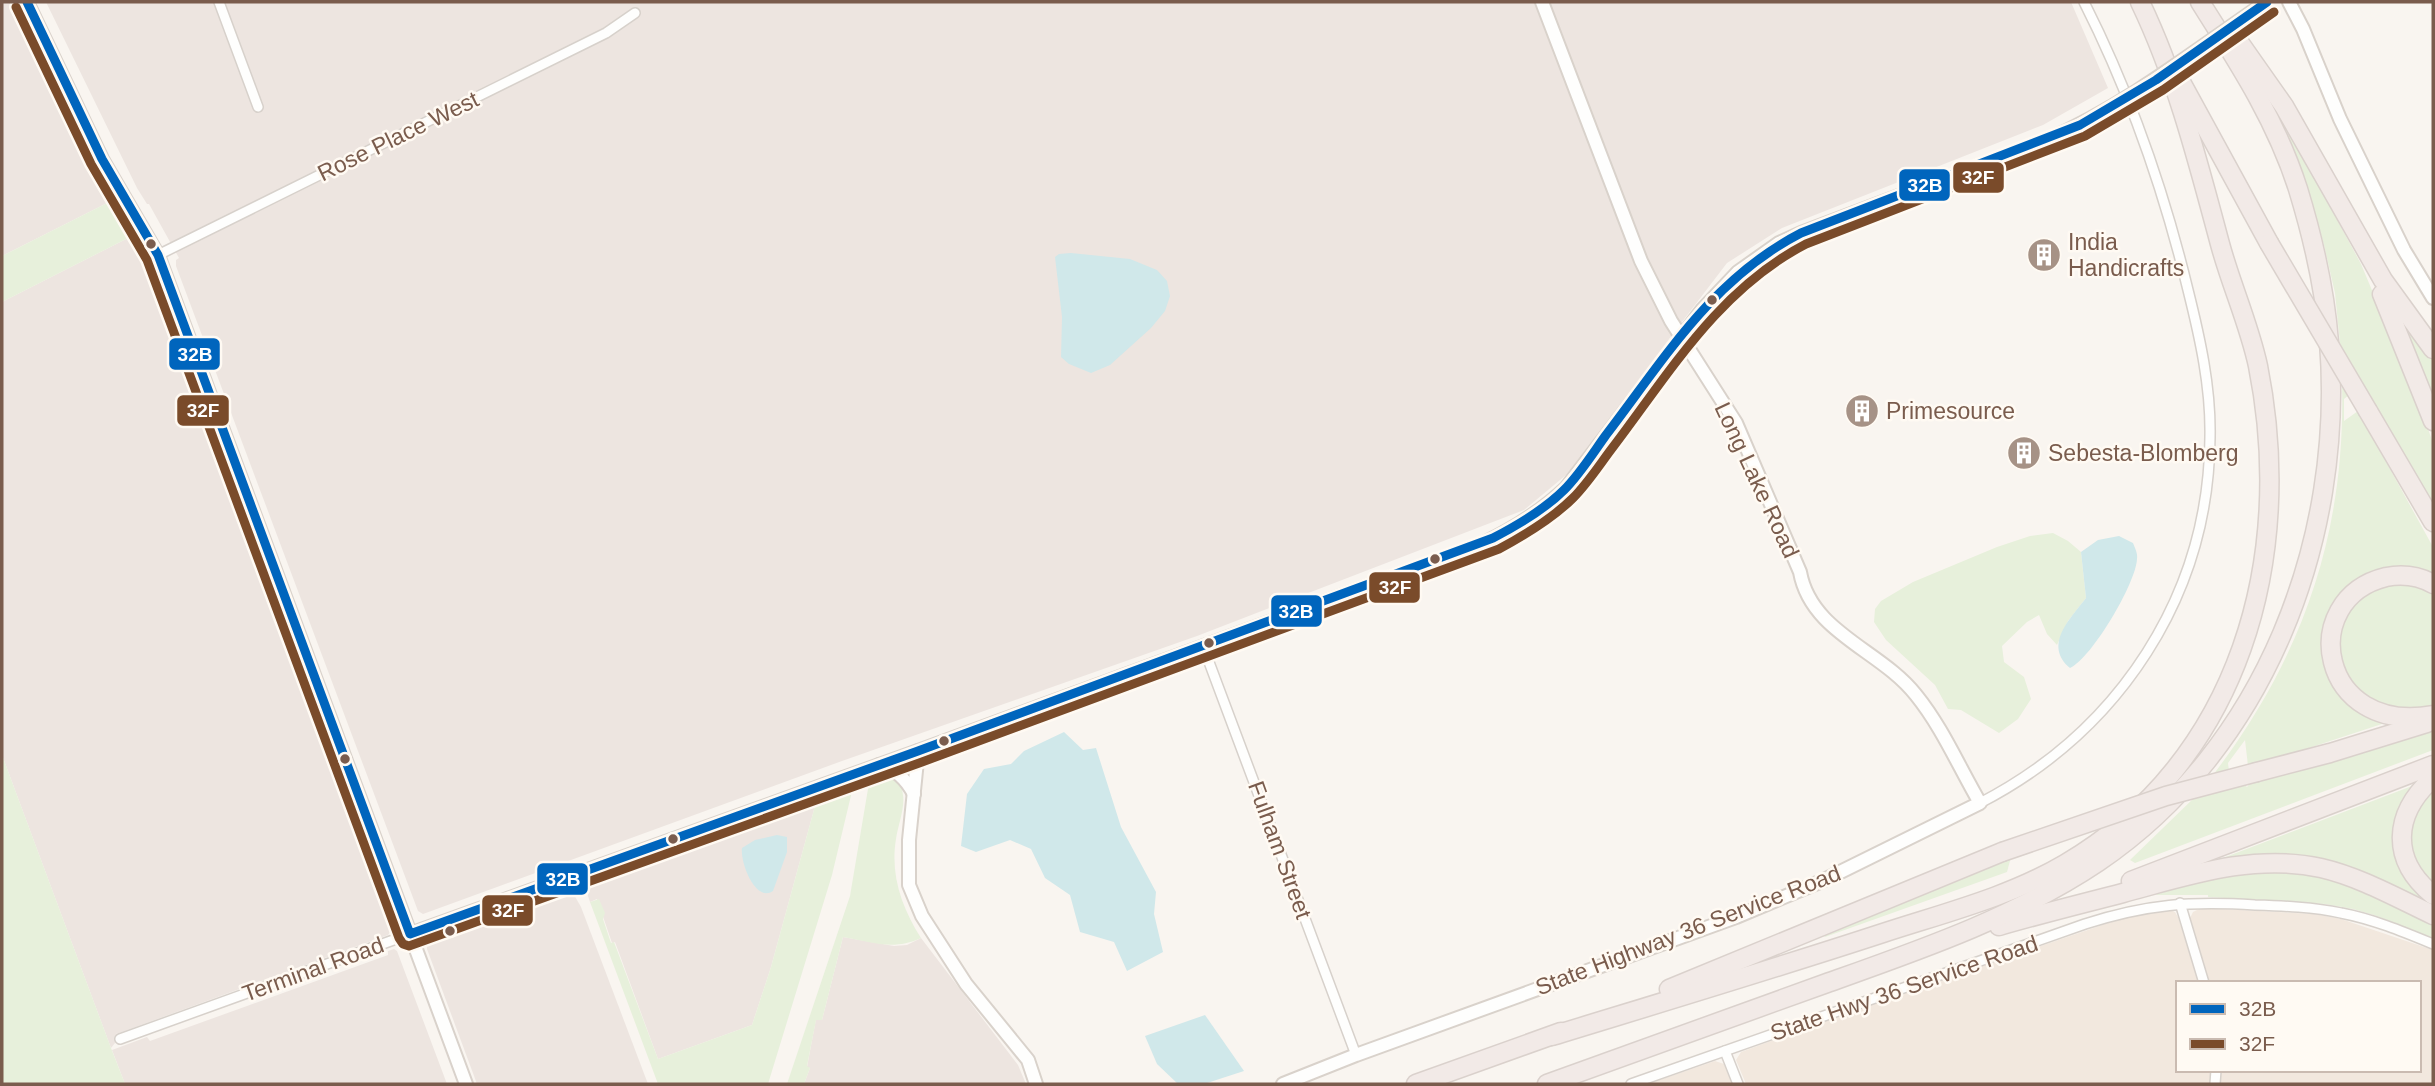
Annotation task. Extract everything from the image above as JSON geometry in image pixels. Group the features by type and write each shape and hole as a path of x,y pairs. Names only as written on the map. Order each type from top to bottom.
{"highway":[{"path":"1416,1084 1552,1036 1806,958 1999,895 2032,881 2082,853 2134,815 2168,778 2200,736 2231,679 2257,598 2267,531 2268,440 2252,341 2222,251 2190,131 2140,2"},
{"path":"1932,945 2013,909 2069,880 2099,861 2155,817 2204,766 2245,708 2280,639 2309,556 2323,491 2330,425 2329,344 2322,290 2308,223 2283,149 2254,87 2200,2"},
{"path":"2210,2 2284,106 2398,303 2433,349"},
{"path":"2155,36 2269,243 2433,523"},
{"path":"2341,208 2381,291 2433,421"},
{"path":"2433,584 2406,576 2393,576 2369,583 2357,590 2341,609 2331,644 2337,675 2352,697 2390,716 2403,718 2433,715"},
{"path":"1552,1036 2002,852 2166,796 2330,753 2433,721"},
{"path":"2039,914 2433,765"},
{"path":"2433,778 2411,802 2403,825 2402,838 2406,862 2414,876 2433,895"},
{"path":"1547,1084 1932,945 2039,914 2203,872 2249,864 2309,866 2343,874 2433,915"}],"street":[{"path":"27,2 102,159 158,255 466,1084"},
{"path":"219,2 258,107"},
{"name":"Long Lake Road","path":"1542,2 1641,261 1681,338 1736,423 1800,572 1803,588 1814,606 1845,637 1880,662 1916,694 1980,803"},
{"name":"State Highway 36 Service Road","path":"1283,1084 1736,916 1822,881 1980,803 2031,773 2086,729 2126,684 2158,634 2193,553 2206,495 2209,400 2203,359 2181,263 2164,204 2136,122 2084,2"},
{"path":"2289,2 2303,29 2332,104 2403,250 2433,298"},
{"name":"Terminal Road","path":"120,1039 1482,544 1549,505 1584,467 1719,290 1779,243 2047,140 2089,120 2132,96 2265,3"},
{"name":"Rose Place West","path":"158,255 606,33 635,13"},
{"name":"Fulham Street","path":"1203,646 1356,1055"},
{"path":"918,751 909,840 909,886 922,916 967,984 1028,1060 1037,1084"},
{"path":"879,765 893,770 914,794"},
{"path":"2180,903 2203,981"},
{"name":"State Hwy 36 Service Road","path":"1632,1084 2117,914 2180,903 2303,907 2343,913 2433,944"},
{"path":"1725,1051 1738,1084"}],"shaded area":[{"path":"2,2 14,2 78,136 113,200 2,256"},
{"path":"46,2 2071,2 2108,88 2043,125 1782,228 1727,263 1578,465 1524,510 1197,636 842,761 423,914 418,911 176,266 176,260 179,258 137,188"},
{"path":"134,235 155,275 396,924 388,935 116,1034 111,1048 2,755 2,302"},
{"path":"818,795 771,967 752,1025 658,1059 597,899 590,902 583,881"},
{"path":"569,886 581,907 648,1084 477,1084 427,949 427,942 434,936"},
{"path":"2201,908 2314,914 2341,919 2433,950 2433,1084 2220,1084 2221,1072 2421,1072 2421,981 2208,981 2190,918 2193,912"},
{"path":"2170,910 2178,917 2198,981 2176,981 2176,1072 2210,1072 2210,1084 1746,1084 1736,1060 1741,1052 2123,918"},
{"path":"843,937 894,946 907,945 921,938 1018,1065 1026,1084 804,1084 810,1068 807,1067 816,1019 822,1020"},
{"path":"394,949 447,1084 125,1084 112,1050 147,1037 150,1041 388,955 388,951"},
{"path":"1715,1061 1724,1064 1732,1084 1648,1084"}],"green space":[{"path":"2279,112 2361,264 2417,398 2433,443 2433,510 2371,403 2371,396 2367,394 2341,353 2335,293 2324,245 2311,199"},
{"path":"113,200 134,235 2,302 2,256"},
{"path":"2406,327 2433,360 2433,402 2404,329"},
{"path":"2342,384 2349,395 2344,399 2344,421 2358,411 2433,547 2433,578 2386,571 2326,629 2363,713 2388,722 2248,766 2245,740 2228,763 2229,771 2213,775 2272,685 2313,591 2327,542 2336,491"},
{"path":"2053,533 2081,552 2086,598 2068,621 2057,645 2047,634 2039,615 2027,622 2002,646 2004,662 2024,677 2031,699 2018,719 1999,733 1961,710 1948,709 1935,685 1886,640 1874,622 1875,609 1881,601 1913,582 1997,547 2030,536"},
{"path":"2399,580 2433,589 2433,707 2400,711 2361,698 2338,663 2340,622 2358,596"},
{"path":"2433,729 2433,750 2135,863 2130,860 2196,796 2244,784 2247,787 2252,781 2352,755"},
{"path":"2,755 111,1048 125,1084 2,1084"},
{"path":"881,774 896,781 902,790 903,805 895,852 896,878 908,915 921,938 892,945 843,937 822,1020 816,1020 807,1066 810,1068 804,1084 787,1084 850,896 870,777"},
{"path":"854,783 832,875 768,1084 658,1084 590,902 599,899 605,913 603,919 611,943 614,942 658,1059 752,1025 771,967 818,795"},
{"path":"2433,784 2433,891 2415,871 2407,824"},
{"path":"2412,786 2405,876 2415,890 2433,903 2433,910 2358,874 2215,861"},
{"path":"2011,857 2007,872 1825,937 1823,934"},
{"path":"2245,871 2296,872 2330,877 2433,920 2433,938 2377,916 2325,904 2208,895 2155,895 2183,884"}],"water":[{"path":"1071,253 1130,259 1157,270 1167,281 1170,296 1165,311 1151,328 1110,365 1091,373 1069,364 1061,357 1062,317 1055,257"},
{"path":"2119,536 2133,543 2137,555 2135,570 2101,635 2090,650 2070,668 2062,659 2059,641 2067,623 2086,598 2081,552 2098,540"},
{"path":"1064,732 1083,750 1096,748 1121,827 1156,892 1154,914 1163,952 1127,971 1114,942 1080,932 1070,895 1045,878 1031,849 1010,840 976,852 961,846 967,794 984,769 1011,764 1024,751"},
{"path":"777,835 787,837 787,852 773,891 766,893 760,891 750,879 743,862 742,848 755,840"},
{"path":"1205,1015 1244,1071 1204,1084 1178,1084 1157,1064 1145,1036"}],"transit line":[{"name":"32B","path":"27,2 102,159 158,255 410,934 918,751 1493,538 1530,517 1564,490 1692,322 1741,273 1769,252 1801,233 2080,125 2156,80 2267,2"},
{"name":"32F","path":"16,7 91,164 147,260 399,938 403,944 409,946 922,762 1499,549 1538,526 1573,498 1698,334 1747,284 1775,263 1806,244 2085,136 2163,90 2274,12"}],"place":[{"name":"India Handicrafts","path":"2044,255"},
{"name":"Primesource","path":"1862,411"},
{"name":"Sebesta-Blomberg","path":"2024,453"}]}
